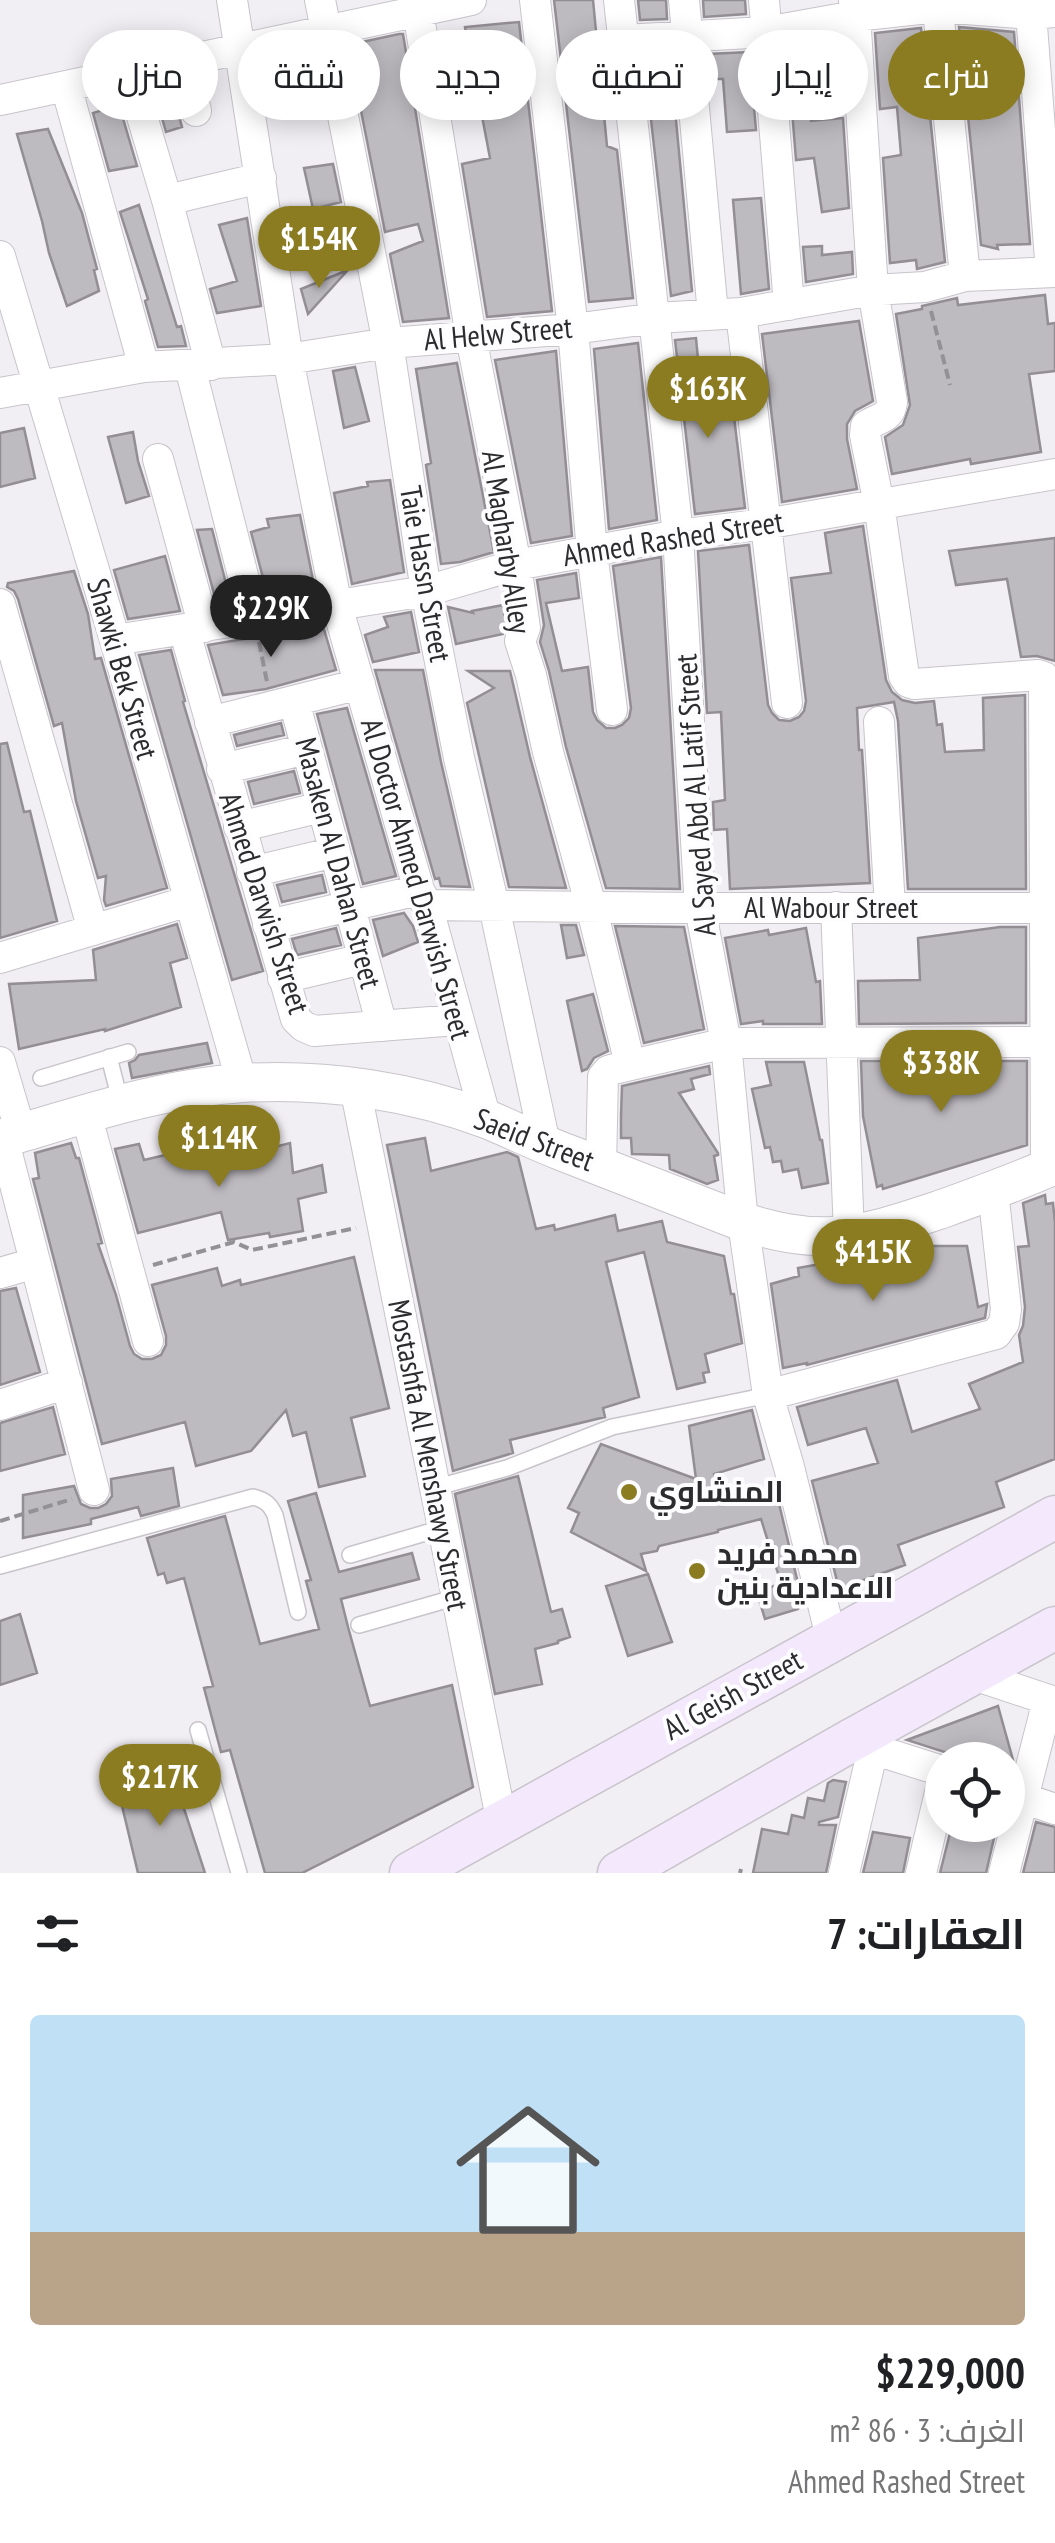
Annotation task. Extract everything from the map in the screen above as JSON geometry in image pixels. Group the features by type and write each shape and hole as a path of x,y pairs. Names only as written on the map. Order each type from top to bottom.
{"main road":[{"name":"Al Geish Street","path":"411,1873 1055,1517"},
{"path":"619,1873 861,1745 972,1674 1042,1640"}],"street":[{"name":"Al Doctor Ahmed Darwish Street","path":"232,0 238,50"},
{"name":"Taie Hassn Street","path":"320,0 326,30"},
{"path":"535,0 612,710"},
{"name":"Al Sayed Abd Al Latif Street","path":"619,0 623,30"},
{"path":"684,0 686,30"},
{"path":"764,0 766,30"},
{"path":"331,30 458,1"},
{"path":"773,30 854,8 938,3 1039,9 1053,272"},
{"path":"938,3 966,276"},
{"path":"854,8 873,290 892,402 891,412 866,426 865,436 904,676 914,684 1044,677 1050,908 1046,1042 1050,1168"},
{"name":"Al Magharby Alley","path":"418,11 471,336 516,564 525,628 520,641 630,1064"},
{"path":"218,54 238,50"},
{"path":"0,100 82,82"},
{"path":"66,86 144,367"},
{"path":"143,120 167,200 254,619"},
{"name":"Al Doctor Ahmed Darwish Street","path":"251,120 288,359 337,606 486,1119"},
{"name":"Taie Hassn Street","path":"344,120 388,343 426,591 545,1144"},
{"name":"Al Sayed Abd Al Latif Street","path":"633,120 678,536 700,908 726,1044 743,1222 768,1395 790,1467 832,1641"},
{"path":"699,120 727,314 764,524 787,703"},
{"path":"773,120 788,305"},
{"path":"167,200 261,178"},
{"name":"Shawki Bek Street","path":"0,256 242,1083"},
{"name":"Al Helw Street","path":"0,393 144,367 288,359 388,343 727,314 873,290 925,286 966,276 1053,272"},
{"name":"Ahmed Darwish Street","path":"158,459 210,722 296,1019 314,1031 457,1020"},
{"name":"Ahmed Rashed Street","path":"115,640 426,591 516,564 1055,474"},
{"path":"0,604 94,930"},
{"path":"210,722 360,684"},
{"name":"Masaken Al Dahan Street","path":"283,704 307,749 382,1026"},
{"path":"880,722 890,907"},
{"path":"222,769 307,749"},
{"path":"240,827 322,807"},
{"path":"252,872 335,852"},
{"name":"Al Wabour Street","path":"268,925 349,906 423,897 494,906 1050,908"},
{"path":"0,958 190,901"},
{"path":"836,907 849,1234"},
{"path":"283,978 364,959"},
{"path":"601,1166 603,1077 608,1071 630,1064 726,1044 1046,1042"},
{"path":"0,1062 8,1137 94,1490"},
{"name":"Saeid Street","path":"8,1137 181,1090 298,1082 354,1087 416,1098 486,1119 743,1222 803,1236 849,1234 893,1226 1050,1168"},
{"name":"Mostashfa Al Menshawy Street","path":"354,1087 502,1823"},
{"path":"104,1109 129,1272 148,1341"},
{"path":"768,1395 996,1334 1004,1323 1006,1309 993,1191"},
{"path":"0,1273 36,1263"},
{"path":"0,1404 67,1384"},
{"path":"972,1674 1052,1701 1025,1770"},
{"path":"844,1873 861,1745 925,1766"},
{"path":"1025,1798 1055,1809"},
{"path":"922,1873 929,1842"},
{"path":"1004,1873 1008,1842"}],"lane":[{"path":"41,1078 128,1052"},
{"path":"104,1109 109,1057"},
{"path":"434,1488 506,1468 612,1427 768,1395"},
{"path":"0,1566 253,1498 263,1500 275,1515 298,1612"},
{"path":"350,1555 442,1528"},
{"path":"358,1625 457,1597"},
{"path":"198,1730 239,1873"}],"path":[{"path":"925,286 950,385"},
{"path":"254,619 283,704"},
{"path":"129,1272 234,1242 252,1250 382,1222"},
{"path":"0,1521 94,1490"}],"building":[{"path":"554,0 593,0 596,30 557,30"},
{"path":"638,0 666,0 667,19 640,20"},
{"path":"703,0 745,0 746,14 704,17"},
{"path":"519,22 520,30 466,30 465,27"},
{"path":"888,32 888,108 880,109 875,33"},
{"path":"400,34 400,120 417,120 449,318 403,322 390,254 423,241 418,224 385,232 363,120 380,120 380,38"},
{"path":"738,53 738,120 755,120 756,130 727,132 718,54"},
{"path":"95,120 123,120 137,166 109,171"},
{"path":"163,120 180,120 182,127 166,132"},
{"path":"483,120 530,120 552,311 487,317 462,164 490,158"},
{"path":"568,120 605,120 607,146 617,150 633,298 589,302"},
{"path":"651,120 676,120 692,291 671,296"},
{"path":"793,120 843,120 849,208 822,212 814,158 796,160"},
{"path":"898,120 930,120 945,262 917,269 916,260 890,263 883,158 901,155"},
{"path":"968,120 1021,120 1030,244 997,245 998,249 981,245"},
{"path":"48,129 82,213 97,269 94,270 99,291 67,306 17,134"},
{"path":"333,164 341,202 313,209 304,168"},
{"path":"761,198 769,289 741,294 733,200"},
{"path":"139,205 186,346 158,347 145,301 148,299 120,212"},
{"path":"247,218 261,306 217,313 210,289 237,281 219,225"},
{"path":"317,226 321,246 291,253 287,233"},
{"path":"822,246 822,255 852,252 853,274 806,282 803,247"},
{"path":"348,270 308,314 301,289"},
{"path":"1045,295 1048,324 1055,323 1055,371 1029,374 1041,452 971,464 970,459 892,474 885,437 903,425 910,405 896,314 957,298 958,305"},
{"path":"859,321 873,401 855,411 847,424 857,489 782,502 762,334"},
{"path":"696,338 702,402 723,401 726,418 734,417 745,508 695,514 675,340"},
{"path":"638,343 657,520 609,529 594,349"},
{"path":"556,351 572,536 531,543 495,360"},
{"path":"457,363 494,552 441,564 416,369"},
{"path":"355,367 369,421 344,428 333,371"},
{"path":"24,428 35,478 0,487 0,433"},
{"path":"133,432 149,496 126,503 108,437"},
{"path":"390,480 404,572 352,584 334,493 368,486 367,482"},
{"path":"300,515 315,590 268,597 251,532 269,527 267,519"},
{"path":"863,526 886,680 902,700 934,701 945,752 984,750 983,698 1025,695 1026,889 908,889 894,702 857,708 870,883 730,889 727,829 714,830 713,802 725,800 721,712 707,713 698,551 749,545 768,705 779,720 790,721 804,711 806,701 791,578 831,573 825,533"},
{"path":"212,529 231,603 217,605 197,530"},
{"path":"1055,538 1055,661 1021,657 1007,579 956,585 949,551"},
{"path":"165,556 180,611 128,619 114,570"},
{"path":"661,557 680,889 606,888 540,642 544,625 537,580 576,573 579,598 546,603 562,671 588,667 593,712 606,728 615,728 629,718 631,708 613,566"},
{"path":"74,571 88,614 95,659 101,658 167,888 106,906 106,876 98,878 76,801 62,723 54,726 18,599 7,587 8,583"},
{"path":"503,605 503,634 456,644 448,607 473,613"},
{"path":"411,612 419,652 373,662 365,635 388,627 384,617"},
{"path":"323,626 336,670 266,689 223,695 208,645"},
{"path":"171,650 263,971 232,980 139,655"},
{"path":"375,670 423,670 470,887 441,886 439,878 435,879"},
{"path":"468,671 510,671 566,888 509,887 467,703 494,688"},
{"path":"347,708 396,876 363,884 317,714"},
{"path":"281,723 284,735 237,746 234,735"},
{"path":"7,743 24,812 30,811 57,921 0,938 0,744"},
{"path":"294,771 300,793 254,804 248,782"},
{"path":"322,875 326,892 282,902 277,885"},
{"path":"404,913 418,942 383,956 373,920"},
{"path":"177,924 187,958 170,963 181,1007 105,1031 19,1049 9,984 96,980 93,950"},
{"path":"561,925 576,925 584,955 567,958"},
{"path":"615,926 684,927 704,1029 644,1043"},
{"path":"1026,927 1026,1023 859,1024 858,981 920,980 918,938"},
{"path":"336,928 341,945 297,955 292,939"},
{"path":"806,928 816,982 820,981 822,1024 741,1024 725,938"},
{"path":"593,994 608,1051 582,1071 567,1001"},
{"path":"207,1043 212,1063 132,1078 129,1063 139,1055"},
{"path":"861,1061 1027,1061 1027,1145 883,1189 882,1185 877,1187 863,1116"},
{"path":"766,1062 804,1062 828,1183 802,1188 798,1169 783,1172 781,1161 773,1162 770,1147 765,1148 752,1089 771,1085"},
{"path":"709,1066 710,1074 691,1079 694,1089 679,1093 718,1153 714,1156 718,1180 707,1184 670,1169 669,1155 632,1154 631,1138 621,1138 621,1116 622,1086"},
{"path":"425,1138 431,1171 507,1152 518,1157 536,1229 554,1225 555,1230 615,1215 618,1231 662,1221 667,1242 724,1256 742,1343 705,1354 709,1372 703,1373 705,1382 677,1389 644,1252 606,1262 639,1397 603,1408 605,1417 510,1440 513,1453 453,1471 387,1145"},
{"path":"71,1143 79,1158 102,1243 98,1244 130,1346 142,1359 161,1355 166,1345 152,1285 217,1268 222,1286 240,1280 241,1285 354,1257 389,1408 351,1418 365,1476 319,1487 306,1432 293,1436 286,1410 251,1451 196,1466 185,1422 102,1444 33,1179 39,1178 35,1153"},
{"path":"290,1143 293,1173 322,1165 326,1192 298,1199 303,1231 228,1240 221,1212 138,1233 115,1149 139,1144 144,1160 204,1146 208,1164"},
{"path":"1045,1195 1046,1204 1053,1203 1055,1223 1055,1459 996,1482 1004,1507 898,1545 905,1565 839,1589 812,1481 878,1463 866,1428 808,1445 797,1407 897,1380 912,1432 980,1409 969,1384 1023,1362 1019,1335 1025,1307 1018,1247 1029,1246 1023,1203"},
{"path":"925,1246 967,1246 978,1307 987,1304 985,1318 783,1368 771,1284 799,1276 798,1268 848,1259 851,1275 925,1251"},
{"path":"16,1288 40,1372 0,1385 0,1291"},
{"path":"53,1407 65,1454 0,1471 0,1423"},
{"path":"752,1410 764,1459 714,1474 723,1505 776,1491 802,1600 798,1609 765,1619 757,1593 781,1583 761,1519 641,1554 646,1571 571,1532 579,1513 568,1508 601,1444 696,1479 689,1426"},
{"path":"173,1468 179,1506 141,1516 138,1507 91,1519 91,1524 23,1538 23,1495 74,1486 81,1504 98,1508 112,1496 111,1479"},
{"path":"518,1476 551,1612 562,1609 570,1637 535,1649 542,1684 495,1694 455,1494"},
{"path":"316,1493 339,1572 412,1553 419,1579 341,1599 348,1627 370,1706 452,1685 473,1787 302,1873 265,1873 230,1750 221,1752 204,1688 213,1686 184,1578 167,1583 164,1573 158,1575 147,1538 225,1516 260,1644 319,1629 306,1581 311,1580 288,1501"},
{"path":"648,1574 672,1642 628,1656 606,1586"},
{"path":"20,1614 37,1673 0,1685 0,1621"},
{"path":"998,1706 1008,1742 925,1742 925,1746 907,1740"},
{"path":"174,1778 205,1873 138,1873 118,1789"},
{"path":"846,1782 838,1817 819,1822 836,1825 826,1873 753,1873 762,1829 788,1834 792,1815 804,1818 808,1798 824,1801 828,1783"},
{"path":"1036,1822 1055,1827 1055,1873 1023,1873"},
{"path":"873,1832 910,1838 903,1873 863,1873"},
{"path":"948,1842 993,1842 986,1873 940,1873"}],"place":[{"name":"المنشاوي","path":"629,1492"},
{"name":"محمد فريد الاعدادية بنين","path":"697,1571"}]}
